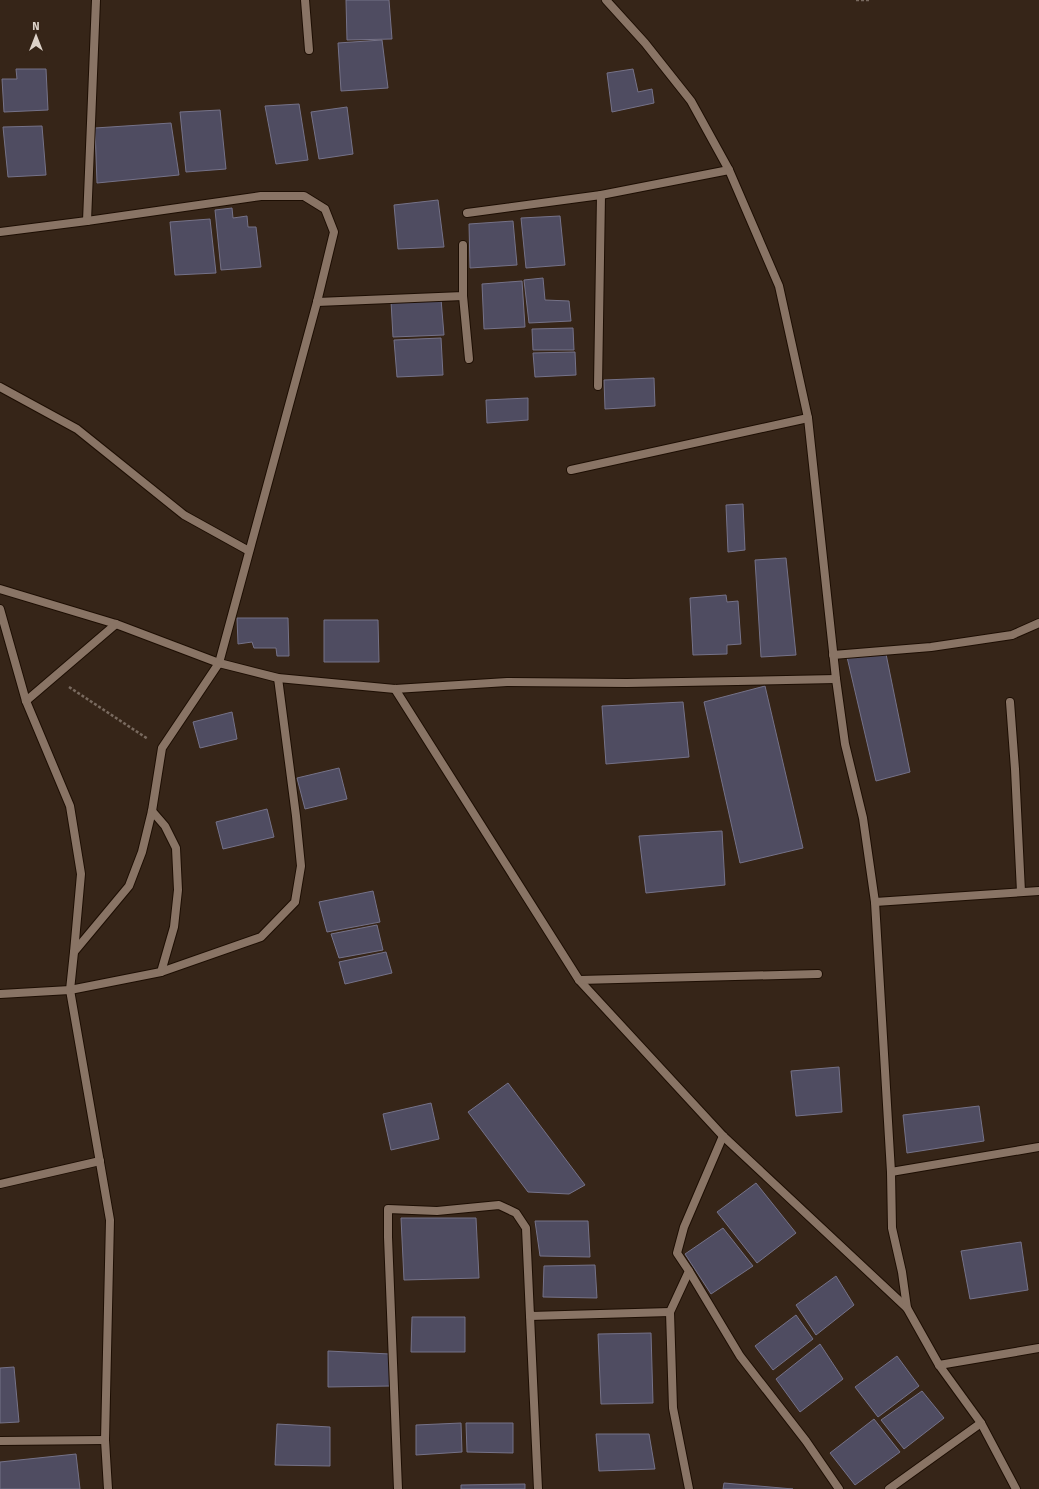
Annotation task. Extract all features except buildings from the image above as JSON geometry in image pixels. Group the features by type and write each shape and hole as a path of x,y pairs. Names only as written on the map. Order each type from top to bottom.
{"street":[{"path":"87,221 96,0"},
{"path":"305,0 309,50"},
{"path":"606,0 645,43 691,101 729,170 779,286 808,418 836,679 845,744 863,818 875,902 891,1172 892,1228 902,1272 907,1308"},
{"path":"466,213 601,195 729,170"},
{"path":"598,386 601,195"},
{"path":"0,232 261,196 304,196 325,209 334,232 317,302 219,663 162,748 152,811 142,852 129,886 74,952"},
{"path":"463,245 463,296 469,359"},
{"path":"317,302 463,296"},
{"path":"0,387 77,430 184,515 249,551"},
{"path":"571,470 808,418"},
{"path":"0,589 116,624 219,663 278,678 395,690 507,682 627,683 836,679"},
{"path":"0,609 26,701 70,806 81,874 70,990 110,1220 105,1440 108,1489"},
{"path":"833,655 931,647 1012,635 1039,623"},
{"path":"26,701 116,624"},
{"path":"0,994 70,990 161,972 261,937 294,902 301,866 278,678"},
{"path":"395,690 579,980 723,1136 907,1308 939,1365 981,1423 1016,1489"},
{"path":"1010,702 1021,892"},
{"path":"152,811 165,826 176,848 178,890 174,927 161,972"},
{"path":"875,902 1039,891"},
{"path":"579,980 818,974"},
{"path":"723,1136 684,1227 677,1253 740,1356 806,1441 839,1489"},
{"path":"891,1172 1039,1147"},
{"path":"0,1184 100,1161"},
{"path":"398,1489 388,1209 437,1211 499,1205 516,1213 526,1228 538,1489"},
{"path":"689,1271 670,1312 673,1408 689,1489"},
{"path":"530,1316 670,1312"},
{"path":"939,1365 1039,1348"},
{"path":"889,1489 981,1423"},
{"path":"0,1441 105,1440"}],"path":[{"path":"856,0 871,0"},
{"path":"54,677 162,748"}]}
